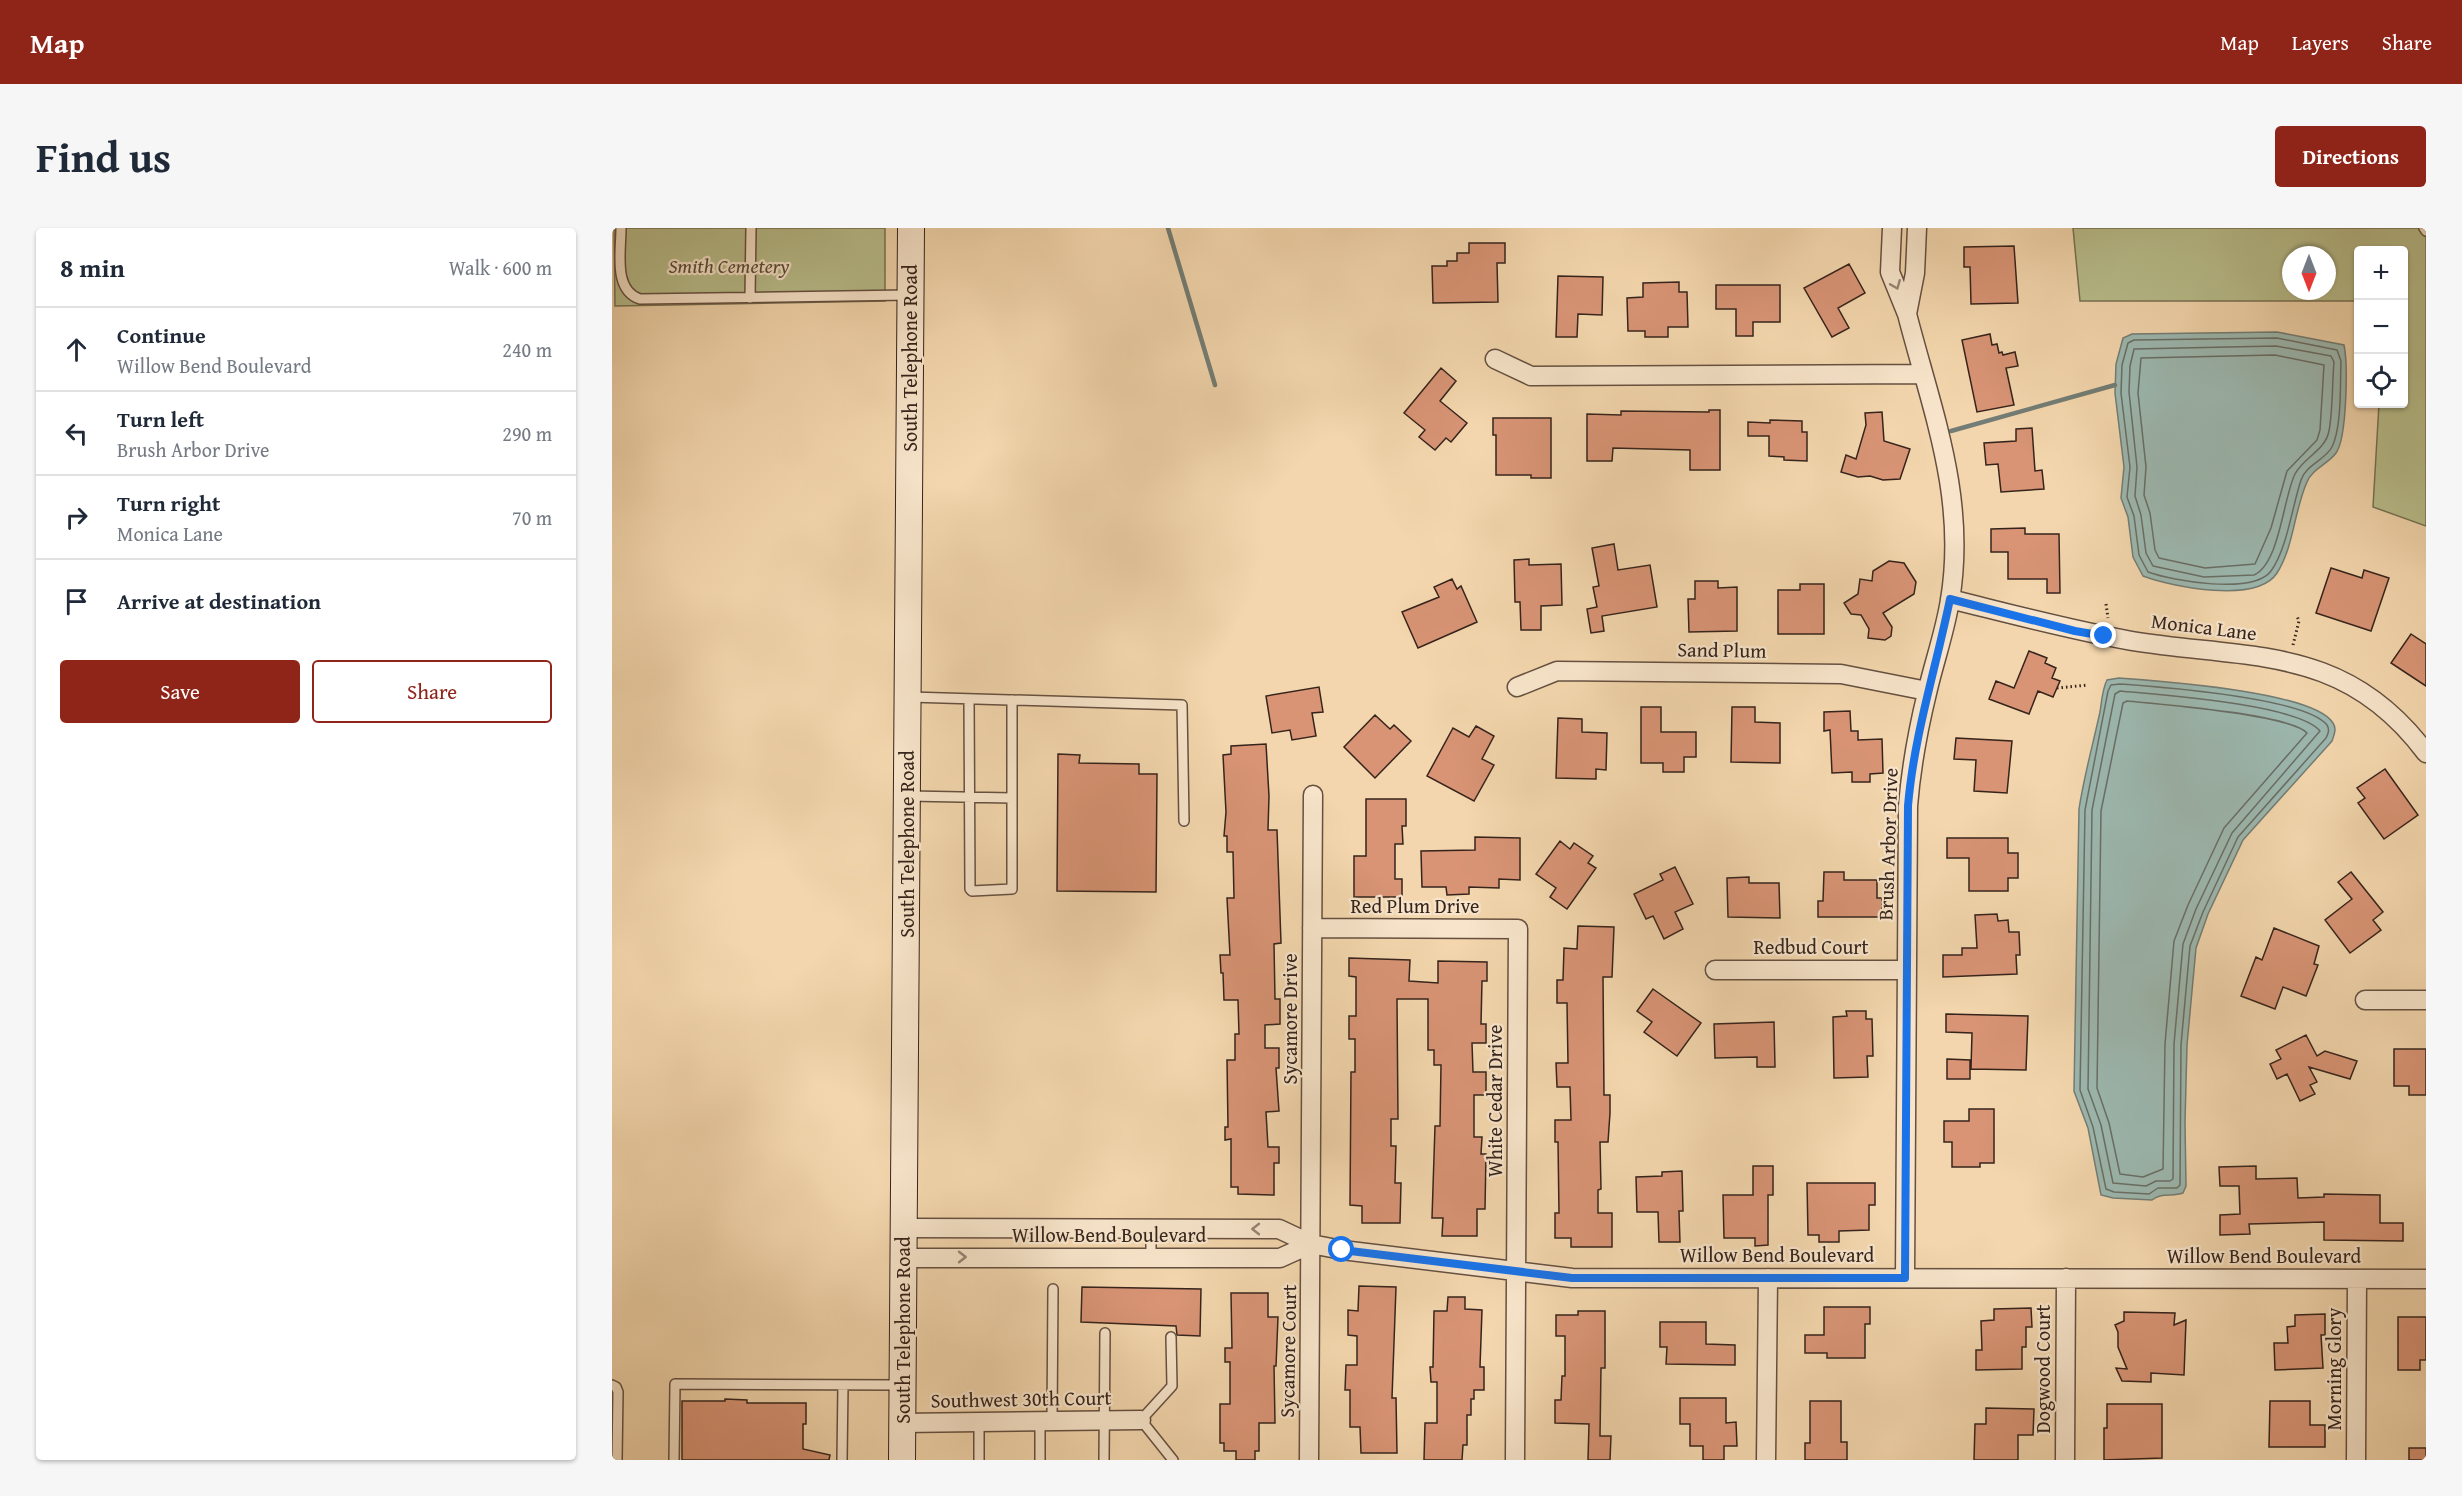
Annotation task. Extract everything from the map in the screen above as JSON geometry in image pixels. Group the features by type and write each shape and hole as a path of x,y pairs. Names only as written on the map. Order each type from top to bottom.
{"main road":[{"name":"South Telephone Road","path":"902,1460 911,228"}],"street":[{"name":"Brush Arbor Drive","path":"1892,228 1890,272 1907,314 1943,445 1951,486 1955,542 1950,599 1941,647 1927,691 1911,775 1908,806 1905,1278"},
{"name":"Brush Arbor Drive","path":"1907,314 1915,273 1917,228"},
{"path":"1495,359 1531,376 1923,374"},
{"name":"Monica Lane","path":"1950,599 2075,631 2136,641 2279,658 2304,665 2334,676 2384,708 2426,753"},
{"name":"Sand Plum","path":"1517,687 1557,671 1829,674 1883,681 1927,691"},
{"name":"Sycamore Drive","path":"1311,1244 1313,795"},
{"name":"Red Plum Drive","path":"1312,928 1518,929"},
{"name":"White Cedar Drive","path":"1515,1460 1518,929"},
{"name":"Redbud Court","path":"1714,970 1907,970"},
{"path":"2365,1000 2426,1000"},
{"name":"Willow Bend Boulevard","path":"904,1228 1280,1228 1311,1244 1342,1250 1572,1278 2426,1279"},
{"name":"Willow Bend Boulevard","path":"903,1257 1280,1258 1311,1244"},
{"name":"Sycamore Court","path":"1309,1460 1311,1244"},
{"path":"1766,1460 1768,1278"},
{"name":"Dogwood Court","path":"2065,1460 2066,1278"},
{"name":"Morning Glory","path":"2356,1460 2357,1279"},
{"name":"Southwest 30th Court","path":"902,1423 1141,1420"}],"lane":[{"path":"621,228 622,286 631,296 640,299 911,295"},
{"path":"750,298 751,228"},
{"path":"908,697 1183,705 1184,821"},
{"path":"969,699 970,889 972,891 1011,890 1012,700"},
{"path":"907,796 1012,798"},
{"path":"1151,1229 1151,1257"},
{"path":"1040,1460 1046,1422 1053,1289"},
{"path":"1104,1460 1105,1333"},
{"path":"1171,1337 1172,1386 1141,1420 1173,1460"},
{"path":"674,1460 675,1384 902,1385"},
{"path":"612,1385 618,1392 617,1460"},
{"path":"842,1460 843,1385"},
{"path":"979,1422 980,1460"}],"path":[{"path":"2106,604 2108,618"},
{"path":"2293,645 2299,621 2298,616"},
{"path":"2057,688 2088,685"}],"green space":[{"name":"Smith Cemetery","path":"614,228 885,228 885,301 615,306"},
{"path":"2073,228 2426,228 2426,526 2373,507 2379,408 2408,408 2408,246 2354,246 2354,301 2080,301"}],"water":[{"path":"2277,332 2344,345 2346,384 2340,445 2333,457 2309,477 2283,563 2277,573 2267,582 2252,588 2233,590 2173,585 2143,576 2133,557 2128,517 2121,498 2124,467 2115,393 2116,364 2123,338 2132,334"},
{"path":"2119,678 2199,685 2267,695 2320,712 2333,723 2335,730 2332,741 2243,840 2208,914 2196,948 2187,1045 2186,1186 2183,1193 2160,1196 2152,1200 2113,1198 2101,1195 2088,1128 2074,1091 2079,809 2104,688 2107,680"}],"building":[{"path":"1469,243 1505,243 1505,263 1497,263 1498,302 1433,303 1432,266 1447,266 1447,261 1457,261 1457,253 1469,253"},
{"path":"2014,246 2018,303 1971,304 1970,267 1964,267 1964,247"},
{"path":"1849,264 1865,293 1838,308 1849,328 1832,337 1804,288"},
{"path":"1558,276 1603,277 1602,315 1578,314 1577,337 1556,337"},
{"path":"1679,282 1679,292 1687,292 1688,327 1668,327 1668,337 1645,337 1645,331 1628,331 1627,298 1643,297 1643,283"},
{"path":"1716,285 1780,285 1780,322 1753,322 1753,336 1736,336 1736,309 1716,309"},
{"path":"1990,334 1992,345 1997,344 1999,353 2002,352 2003,355 2015,352 2018,366 2006,368 2014,405 1977,412 1962,340"},
{"path":"1441,368 1456,381 1440,401 1467,423 1451,442 1446,438 1435,450 1419,437 1425,430 1404,413"},
{"path":"1709,410 1720,410 1720,470 1690,470 1690,450 1613,448 1612,461 1587,461 1587,414 1621,415 1621,411 1709,412"},
{"path":"1882,412 1884,441 1910,449 1900,479 1883,480 1841,472 1846,455 1856,459 1866,425 1865,413"},
{"path":"1493,418 1551,418 1551,478 1531,478 1531,475 1496,475 1496,435 1493,435"},
{"path":"1770,420 1802,421 1802,432 1807,432 1807,461 1784,460 1784,457 1769,456 1769,436 1748,436 1748,422 1770,423"},
{"path":"2032,428 2035,471 2042,470 2044,489 2001,492 1998,464 1986,465 1984,443 2016,441 2016,429"},
{"path":"2025,528 2025,534 2059,534 2060,593 2047,593 2047,579 2008,579 2008,552 1991,552 1991,529"},
{"path":"1614,544 1618,570 1650,565 1657,607 1602,616 1604,631 1591,633 1587,609 1597,607 1593,587 1599,586 1592,548"},
{"path":"1529,559 1529,565 1561,564 1562,605 1541,606 1541,630 1521,630 1520,602 1515,602 1514,560"},
{"path":"1889,561 1904,563 1916,582 1914,594 1883,613 1892,627 1891,636 1885,640 1868,638 1869,629 1861,615 1851,614 1844,603 1858,594 1860,579 1872,581 1873,571"},
{"path":"2331,568 2362,578 2364,570 2389,578 2371,631 2316,613"},
{"path":"1452,579 1457,589 1461,586 1477,622 1418,648 1402,612 1439,597 1434,587"},
{"path":"1695,581 1718,581 1718,588 1737,587 1737,631 1689,632 1688,599 1695,599"},
{"path":"1800,584 1824,584 1824,634 1778,634 1778,590 1800,590"},
{"path":"2411,634 2426,644 2426,686 2391,663"},
{"path":"2029,651 2047,658 2045,663 2056,668 2052,678 2060,681 2053,697 2038,691 2029,714 1989,699 1996,681 2014,688"},
{"path":"1319,687 1323,712 1312,713 1316,736 1292,740 1290,730 1272,733 1266,696"},
{"path":"1641,707 1661,707 1661,732 1696,732 1696,757 1684,757 1684,772 1663,772 1663,763 1641,763"},
{"path":"1732,707 1755,707 1755,722 1780,723 1780,763 1731,762"},
{"path":"1850,711 1851,731 1858,731 1858,740 1882,739 1883,773 1870,774 1870,782 1852,782 1852,772 1832,773 1830,730 1824,731 1824,712"},
{"path":"1375,715 1390,729 1394,725 1411,741 1375,778 1344,747"},
{"path":"1558,718 1582,719 1582,732 1607,733 1606,770 1596,769 1596,779 1556,778"},
{"path":"1476,726 1494,736 1482,759 1494,765 1474,801 1427,776 1453,728 1469,737"},
{"path":"1956,738 2012,741 2007,793 1974,791 1976,760 1954,759"},
{"path":"1266,744 1268,830 1277,830 1281,943 1274,944 1275,999 1280,999 1280,1024 1265,1025 1265,1048 1279,1048 1279,1068 1276,1068 1279,1111 1266,1112 1268,1147 1279,1147 1279,1163 1274,1163 1274,1195 1238,1194 1238,1187 1231,1187 1231,1139 1225,1140 1225,1127 1228,1127 1227,1060 1235,1060 1235,1034 1239,1034 1238,1000 1224,1000 1220,955 1230,955 1227,898 1234,898 1233,852 1227,852 1227,836 1224,836 1226,812 1223,755 1231,754 1231,746"},
{"path":"1058,754 1080,755 1079,763 1139,764 1139,774 1157,774 1156,892 1057,891"},
{"path":"2385,769 2418,815 2384,839 2358,803 2365,798 2357,788"},
{"path":"1366,799 1406,799 1406,826 1402,826 1403,844 1395,844 1395,879 1402,879 1402,897 1354,897 1354,856 1366,856"},
{"path":"1475,837 1520,838 1520,880 1499,879 1499,888 1469,887 1469,894 1447,895 1446,887 1422,887 1421,851 1475,850"},
{"path":"1947,838 2008,838 2008,853 2018,853 2018,878 2008,878 2008,891 1969,891 1969,858 1947,858"},
{"path":"1560,841 1570,849 1574,843 1593,856 1588,863 1596,868 1567,909 1550,897 1556,888 1536,874"},
{"path":"1675,867 1693,904 1675,912 1683,929 1664,939 1653,916 1646,919 1634,894 1663,880 1660,874"},
{"path":"1824,872 1844,872 1844,880 1877,880 1877,898 1882,898 1882,917 1818,917 1818,901 1823,901"},
{"path":"2351,872 2383,912 2373,920 2381,930 2350,953 2325,920 2352,899 2338,882"},
{"path":"1749,877 1749,883 1779,883 1780,918 1728,917 1727,878"},
{"path":"1997,914 1998,921 2008,920 2009,932 2019,932 2020,955 2016,955 2017,974 1943,977 1943,955 1962,955 1962,948 1977,948 1975,915"},
{"path":"1578,926 1614,927 1612,977 1603,977 1604,1095 1610,1095 1610,1113 1608,1142 1600,1142 1601,1189 1598,1190 1598,1213 1612,1213 1612,1247 1571,1247 1571,1238 1555,1238 1555,1213 1559,1213 1558,1142 1555,1142 1555,1120 1571,1120 1570,1087 1557,1087 1556,1063 1568,1063 1567,1003 1557,1003 1557,980 1563,980 1564,948 1577,949"},
{"path":"2274,928 2319,946 2314,964 2318,965 2306,996 2283,987 2275,1009 2241,996 2256,957 2262,960"},
{"path":"1349,958 1410,960 1409,981 1438,983 1438,961 1487,962 1487,981 1482,981 1481,1024 1486,1024 1486,1043 1472,1043 1473,1072 1486,1072 1486,1095 1474,1095 1474,1137 1482,1137 1481,1154 1486,1154 1485,1209 1477,1209 1477,1236 1442,1236 1443,1218 1432,1218 1435,1126 1440,1126 1441,1065 1434,1065 1434,1050 1428,1050 1428,999 1397,999 1398,1119 1391,1119 1391,1146 1396,1146 1395,1183 1401,1183 1400,1223 1362,1223 1362,1206 1350,1205 1351,1072 1355,1072 1355,1039 1349,1039 1349,1016 1356,1016 1356,977 1349,976"},
{"path":"1653,989 1701,1023 1677,1056 1644,1032 1652,1022 1637,1011"},
{"path":"1846,1011 1866,1011 1866,1019 1872,1019 1873,1056 1867,1056 1868,1077 1834,1078 1833,1017 1847,1016"},
{"path":"1946,1014 2028,1016 2026,1070 1971,1069 1972,1033 1946,1032"},
{"path":"1774,1022 1775,1067 1757,1067 1757,1057 1715,1058 1714,1024"},
{"path":"2306,1035 2317,1056 2325,1051 2357,1061 2350,1079 2309,1067 2317,1082 2310,1085 2315,1094 2300,1101 2287,1074 2277,1079 2270,1064 2281,1059 2276,1050"},
{"path":"2394,1049 2426,1049 2426,1095 2409,1095 2409,1086 2394,1086"},
{"path":"1947,1059 1970,1060 1970,1079 1947,1079"},
{"path":"1969,1109 1994,1109 1994,1163 1980,1163 1980,1167 1952,1167 1952,1142 1944,1142 1944,1121 1969,1121"},
{"path":"1753,1166 1773,1166 1773,1195 1768,1195 1768,1245 1755,1246 1755,1238 1724,1238 1723,1195 1753,1195"},
{"path":"2256,1166 2256,1179 2297,1178 2298,1198 2324,1197 2324,1194 2380,1195 2380,1223 2403,1223 2403,1241 2324,1240 2324,1222 2249,1224 2250,1234 2220,1235 2220,1215 2240,1214 2239,1186 2220,1186 2219,1167"},
{"path":"1682,1171 1683,1211 1679,1211 1680,1242 1659,1242 1658,1212 1637,1212 1636,1177 1662,1176 1662,1172"},
{"path":"1807,1183 1875,1183 1875,1205 1869,1205 1869,1230 1839,1231 1839,1242 1819,1242 1819,1235 1808,1235"},
{"path":"1359,1286 1396,1287 1392,1398 1396,1398 1397,1453 1361,1453 1360,1427 1350,1427 1350,1390 1345,1390 1346,1365 1357,1365 1357,1336 1348,1335 1348,1310 1358,1311"},
{"path":"1082,1287 1201,1289 1200,1336 1177,1335 1176,1326 1081,1322"},
{"path":"1231,1293 1268,1293 1268,1317 1278,1317 1276,1366 1274,1366 1275,1423 1259,1423 1259,1451 1255,1451 1255,1460 1236,1460 1236,1451 1224,1451 1224,1443 1220,1443 1220,1404 1230,1404 1230,1362 1225,1362 1225,1348 1232,1348"},
{"path":"1448,1297 1465,1297 1465,1309 1482,1310 1480,1367 1484,1367 1484,1390 1474,1390 1474,1399 1471,1399 1471,1415 1467,1415 1467,1445 1463,1445 1462,1460 1424,1460 1425,1423 1437,1423 1437,1382 1431,1382 1430,1367 1433,1367 1434,1311 1447,1311"},
{"path":"1824,1307 1870,1307 1870,1324 1865,1324 1865,1358 1827,1358 1827,1353 1805,1353 1805,1335 1824,1335"},
{"path":"2031,1308 2032,1327 2026,1327 2026,1347 2022,1347 2022,1369 1976,1370 1976,1350 1982,1350 1981,1321 1994,1320 1994,1309"},
{"path":"1578,1311 1605,1311 1605,1368 1601,1368 1600,1436 1611,1436 1610,1460 1588,1460 1589,1424 1555,1423 1555,1400 1561,1400 1562,1376 1565,1376 1565,1336 1556,1336 1556,1315 1578,1315"},
{"path":"2124,1312 2175,1313 2174,1325 2186,1320 2184,1375 2151,1373 2151,1382 2122,1381 2116,1368 2127,1369 2118,1347 2118,1332 2115,1325 2124,1321"},
{"path":"2325,1314 2325,1335 2321,1335 2323,1368 2275,1370 2274,1343 2288,1343 2287,1327 2295,1326 2295,1315"},
{"path":"2398,1317 2426,1317 2426,1360 2420,1360 2420,1370 2398,1370"},
{"path":"1660,1322 1706,1322 1706,1344 1735,1345 1735,1365 1666,1364 1667,1347 1660,1347"},
{"path":"1680,1398 1726,1398 1726,1423 1736,1422 1737,1446 1724,1446 1724,1460 1703,1460 1703,1446 1690,1446 1690,1424 1680,1424"},
{"path":"725,1399 747,1400 747,1403 806,1403 803,1449 830,1455 829,1460 682,1460 682,1401 725,1401"},
{"path":"1810,1401 1841,1401 1841,1442 1847,1442 1847,1460 1805,1460 1805,1443 1810,1443"},
{"path":"2270,1401 2310,1401 2310,1425 2325,1425 2325,1447 2269,1447"},
{"path":"2107,1404 2162,1404 2162,1458 2104,1460"},
{"path":"1986,1408 2034,1409 2033,1435 2018,1435 2018,1460 1974,1460 1975,1424 1986,1424"},
{"path":"2409,1448 2426,1448 2426,1460 2409,1460"}],"waterway":[{"path":"1168,228 1215,385"},
{"path":"1951,431 2115,385"}],"route":[{"path":"1342,1250 1572,1278 1905,1278 1908,806 1916,742 1927,691 1941,647 1950,599 2075,631 2104,636"}]}
